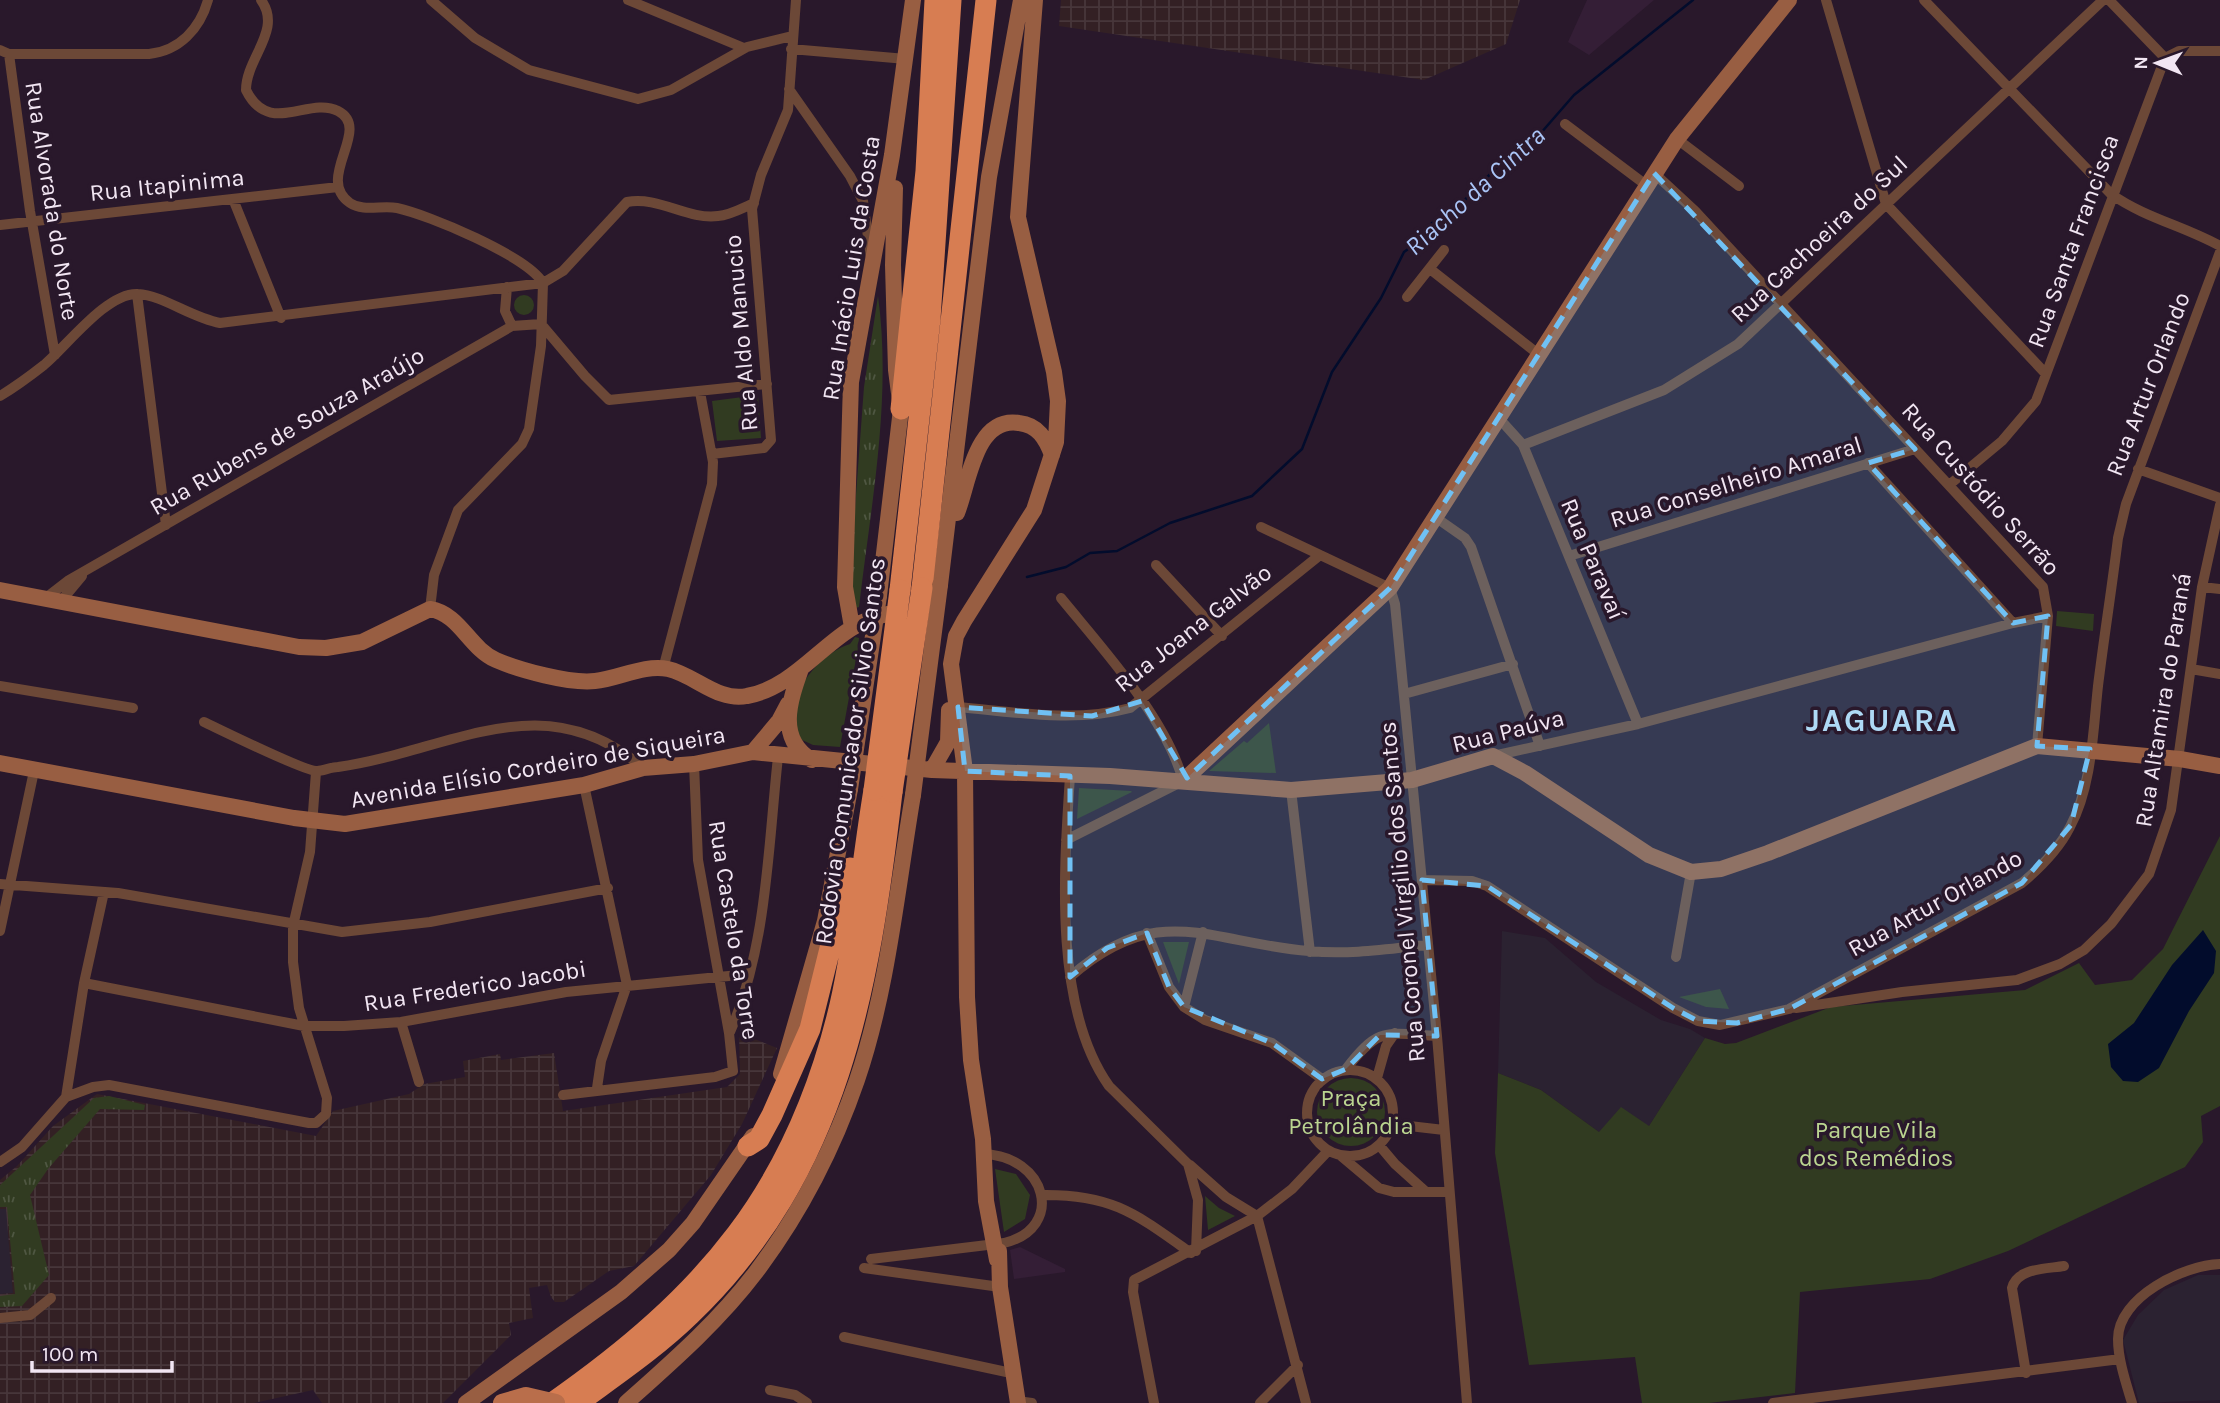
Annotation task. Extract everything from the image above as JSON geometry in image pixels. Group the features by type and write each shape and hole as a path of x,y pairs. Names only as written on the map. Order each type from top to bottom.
{"highway":[{"path":"901,409 926,171 934,0"},
{"name":"Rodovia Comunicador Silvio Santos","path":"578,1403 618,1377 690,1315 734,1268 773,1216 804,1164 839,1078 854,1024 881,881 900,590 930,319 951,0"},
{"name":"Rodovia Comunicador Silvio Santos","path":"554,1403 671,1311 730,1245 760,1204 817,1085 840,1004 931,586 986,0"},
{"path":"748,1146 759,1139 772,1115 810,1029 857,841 888,793"},
{"path":"596,1403 618,1377"}],"main road":[{"name":"Rua Inácio Luis da Costa","path":"852,627 845,587 851,382 892,155 912,0"},
{"path":"949,531 989,177 1021,0"},
{"path":"966,805 949,776 932,769 948,742 953,649 964,621 1034,510 1052,455 1058,401 1018,217 1035,0"},
{"path":"1183,781 1390,588 1537,353 1677,139 1789,0"},
{"path":"466,1403 621,1292 670,1250 693,1223 748,1146 775,1091 802,1009 825,921 850,789 878,596 901,409 895,344 892,155"},
{"path":"931,586 981,444 992,429 1008,422 1027,424 1044,437 1052,455"},
{"path":"0,590 54,598 213,632 299,647 326,648 362,642 430,609 450,617 482,653 498,661 548,675 595,681 663,669 739,697 757,693 801,668 852,627 876,616 888,614 964,621"},
{"path":"801,668 789,703 789,730 796,747 812,760"},
{"path":"952,673 965,771 967,997 971,1060 1011,1373 1022,1402"},
{"name":"Avenida Elísio Cordeiro de Siqueira","path":"753,752 779,721 789,703"},
{"path":"1493,756 1525,773 1649,855 1691,872 1721,869 1768,853 2037,746 2180,759 2220,766"},
{"name":"Avenida Elísio Cordeiro de Siqueira","path":"0,763 314,820 361,823 584,785 643,768 688,764 753,752 778,757 932,769"},
{"name":"Rua Paúva","path":"932,769 1183,781 1291,790 1412,780 1493,756"},
{"path":"626,1403 685,1350 757,1270 824,1159 857,1080 875,1013 888,793"},
{"path":"502,1403 526,1396 554,1403"}],"street":[{"path":"4,52 149,54 167,51 188,36 208,0"},
{"path":"261,0 269,17 269,28 249,67 247,90 258,106 269,112 328,109 338,111 350,130 349,142 340,165 338,187 350,203 410,211 510,255 528,265 542,283 535,397 527,435 458,510 434,575 430,609"},
{"path":"628,0 744,48"},
{"path":"0,396 55,355 100,312 119,299 136,294 203,320 220,323 281,318 542,283 563,271 627,202 663,204 712,217 730,214 754,203 761,175 786,116 796,0"},
{"path":"1826,0 1886,204 2046,374"},
{"path":"1924,0 2111,194 2136,211 2200,234 2220,246"},
{"name":"Rua Cachoeira do Sul","path":"1522,446 1664,390 1738,344 2011,90 2103,0"},
{"path":"2109,0 2165,58 2179,51 2220,51"},
{"path":"434,2 475,38 529,70 638,99 671,90 744,48 792,36"},
{"path":"791,49 906,59"},
{"name":"Rua Alvorada do Norte","path":"4,52 55,355"},
{"name":"Rua Santa Francisca","path":"1950,485 2019,425 2036,401 2111,194 2165,58"},
{"path":"789,89 850,176 863,201 872,263"},
{"name":"Rua Custódio Serrão","path":"1565,124 1695,211 2043,587 2048,616 2037,746"},
{"path":"1677,139 1739,186"},
{"name":"Rua Itapinima","path":"0,225 338,187"},
{"path":"233,199 281,318"},
{"path":"863,201 883,209"},
{"name":"Rua Aldo Manucio","path":"712,454 764,448 769,444 771,435 755,274 754,203"},
{"path":"1407,297 1444,250"},
{"name":"Rua Artur Orlando","path":"1422,880 1472,881 1487,886 1698,1021 1737,1023 1789,1009 2005,893 2034,873 2071,825 2091,750 2118,538 2137,470 2220,253"},
{"path":"1430,269 1537,353"},
{"path":"508,287 505,311 512,326 541,324"},
{"path":"136,294 166,526"},
{"path":"541,324 609,400 767,384"},
{"name":"Rua Rubens de Souza Araújo","path":"54,598 69,580 84,574 512,326"},
{"path":"663,669 708,503 713,474 712,454 700,392"},
{"name":"Rua Paravaí","path":"1497,416 1522,446 1638,724"},
{"name":"Rua Conselheiro Amaral","path":"1569,555 1915,449"},
{"path":"1868,463 2012,623"},
{"path":"2137,470 2220,498"},
{"name":"Rua Altamira do Paraná","path":"1789,1009 1902,992 2017,980 2042,973 2084,950 2111,924 2148,874 2164,836 2180,759 2202,587 2220,505"},
{"path":"1435,517 1465,538 1471,547 1541,746"},
{"path":"1261,527 1390,588"},
{"name":"Rua Joana Galvão","path":"958,707 1092,716 1130,708 1320,555"},
{"path":"1156,565 1222,636"},
{"path":"2202,587 2220,589"},
{"name":"Rua Coronel Virgilio dos Santos","path":"1390,588 1399,625 1467,1403"},
{"path":"1061,598 1142,701 1179,764 1183,781 1066,840"},
{"name":"Rua Paúva","path":"1493,756 1638,724 2012,623 2048,616"},
{"path":"1404,694 1513,664"},
{"path":"2191,669 2220,674"},
{"path":"0,686 133,708"},
{"path":"204,722 316,772 355,765 523,723 584,732 621,750 643,768"},
{"path":"729,1033 741,1006 749,974 763,894 778,757"},
{"name":"Rua Castelo da Torre","path":"597,1088 715,1077 732,1072 734,1066 698,860 694,794 688,764"},
{"path":"0,931 4,885 34,771"},
{"path":"0,1162 22,1147 66,1097 93,1087 109,1085 309,1123 322,1119 328,1107 327,1098 304,1026 294,982 293,926 310,852 316,772"},
{"path":"1070,776 1066,840 1070,977 1083,1034 1099,1072 1109,1086 1188,1164 1226,1197 1257,1216 1306,1403"},
{"path":"564,1094 597,1088 601,1061 627,985 584,785"},
{"path":"1291,790 1310,952"},
{"path":"1676,957 1691,872"},
{"path":"4,885 104,892 293,926 342,932 381,929 608,888"},
{"path":"66,1097 84,984 104,892"},
{"path":"1070,977 1107,948 1147,933 1181,930 1203,932 1310,952 1427,945"},
{"path":"1184,1007 1203,932"},
{"path":"1147,933 1169,987 1184,1007 1205,1020 1272,1043 1322,1079"},
{"name":"Rua Frederico Jacobi","path":"84,984 304,1026 401,1022 627,985 749,974"},
{"path":"401,1022 418,1082"},
{"path":"1377,1078 1386,1046 1395,1033"},
{"path":"1437,1036 1395,1033 1370,1040 1346,1069 1322,1079 1313,1089 1306,1116 1313,1136 1328,1151 1341,1156 1379,1188 1394,1192 1449,1192"},
{"path":"1341,1156 1355,1156 1379,1145 1392,1124 1391,1099 1377,1078 1362,1071 1346,1069"},
{"path":"1392,1124 1444,1130"},
{"path":"1379,1145 1395,1164 1425,1191"},
{"path":"984,1149 1025,1166 1034,1175 1042,1195 1032,1227 996,1249 867,1263 1000,1287"},
{"path":"1154,1403 1132,1283 1257,1216 1292,1189 1328,1151"},
{"path":"1188,1164 1198,1200 1194,1252"},
{"path":"1042,1195 1081,1195 1112,1204 1147,1222 1194,1252"},
{"path":"2132,1403 2120,1359 2118,1338 2127,1313 2145,1293 2174,1275 2220,1264"},
{"path":"2026,1373 2012,1288 2014,1279 2020,1275 2064,1266"},
{"path":"0,1318 30,1315 51,1298"},
{"path":"844,1337 1011,1373"},
{"path":"1773,1403 2120,1359"},
{"path":"1260,1403 1298,1365"},
{"path":"770,1390 795,1395 807,1403"}],"highlighted area":[{"path":"1654,173 1915,449 1868,463 2013,623 2048,616 2037,746 2090,749 2071,825 2022,883 1789,1009 1737,1023 1698,1021 1673,1008 1487,886 1422,880 1437,1036 1380,1035 1346,1069 1322,1079 1272,1043 1184,1007 1169,987 1147,933 1107,948 1070,977 1070,776 965,771 958,707 1092,716 1142,701 1187,778 1390,588"}],"shaded area":[{"path":"1061,0 1520,0 1506,44 1424,80 1059,26"},
{"path":"1587,0 1654,0 1589,55 1568,42"},
{"path":"1502,931 1545,938 1596,982 1661,1020 1690,1029 1705,1038 1649,1126 1599,1132 1541,1090 1498,1073"},
{"path":"739,1033 777,1048 742,1124 711,1175 634,1266 609,1271 564,1302 555,1302 547,1285 529,1288 533,1318 509,1323 511,1335 443,1403 322,1403 313,1390 254,1403 0,1403 0,1180 17,1166 53,1126 97,1094 316,1136 333,1111 409,1094 424,1084 465,1077 463,1061 500,1054 501,1060 554,1053 563,1111 727,1087 740,1074"},
{"path":"0,1209 6,1209 13,1293 0,1294"},
{"path":"1020,1247 1065,1269 1065,1272 1014,1279 1010,1250"},
{"path":"2198,1275 2220,1275 2220,1400 2139,1403 2123,1340 2138,1315 2164,1290"}],"green space":[{"path":"520,295 528,295 534,305 528,315 520,315 514,309 514,301"},
{"path":"878,296 883,374 878,452 859,607 852,609 852,549 864,387"},
{"path":"758,395 761,438 717,441 712,401"},
{"path":"2057,611 2094,614 2093,631 2056,626"},
{"path":"855,637 859,638 858,648 840,747 813,745 800,739 794,715 796,701 805,680 821,661 850,644"},
{"path":"1269,723 1276,773 1209,771 1244,741 1247,743"},
{"path":"1079,788 1131,791 1132,792 1077,819"},
{"name":"Parque Vila dos Remédios","path":"2220,836 2220,1106 2201,1116 2203,1142 2185,1167 2008,1251 1930,1279 1800,1292 1795,1393 1709,1403 1642,1403 1635,1357 1529,1365 1495,1153 1498,1073 1541,1090 1599,1132 1621,1107 1649,1126 1705,1038 1725,1044 1736,1043 1831,1007 2025,990 2079,963 2095,985 2132,980 2163,949"},
{"path":"1163,942 1189,942 1179,984"},
{"path":"1720,989 1729,1009 1706,1007 1679,997"},
{"name":"Praça Petrolândia","path":"1351,1078 1364,1081 1375,1088 1382,1099 1385,1112 1382,1125 1375,1136 1364,1143 1351,1146 1338,1143 1327,1136 1320,1125 1317,1112 1320,1099 1327,1088 1338,1081"},
{"path":"109,1096 145,1105 144,1110 100,1109 48,1169 30,1195 49,1275 22,1306 0,1307 0,1296 15,1294 7,1207 0,1207 0,1185 94,1098"},
{"path":"995,1169 1016,1174 1030,1195 1025,1219 1004,1232"},
{"path":"1205,1196 1219,1208 1235,1216 1208,1230"}],"water":[{"path":"2203,930 2216,951 2214,973 2189,1011 2159,1068 2138,1082 2123,1081 2111,1067 2108,1044 2134,1023 2172,965"}],"waterway":[{"name":"Riacho da Cintra","path":"1027,577 1066,567 1090,553 1117,551 1170,523 1252,496 1302,449 1332,372 1381,298 1404,252 1418,242 1432,223 1448,217 1511,153 1540,134 1574,95 1693,0"}],"district":[{"name":"JAGUARA","path":"1882,720"}]}
